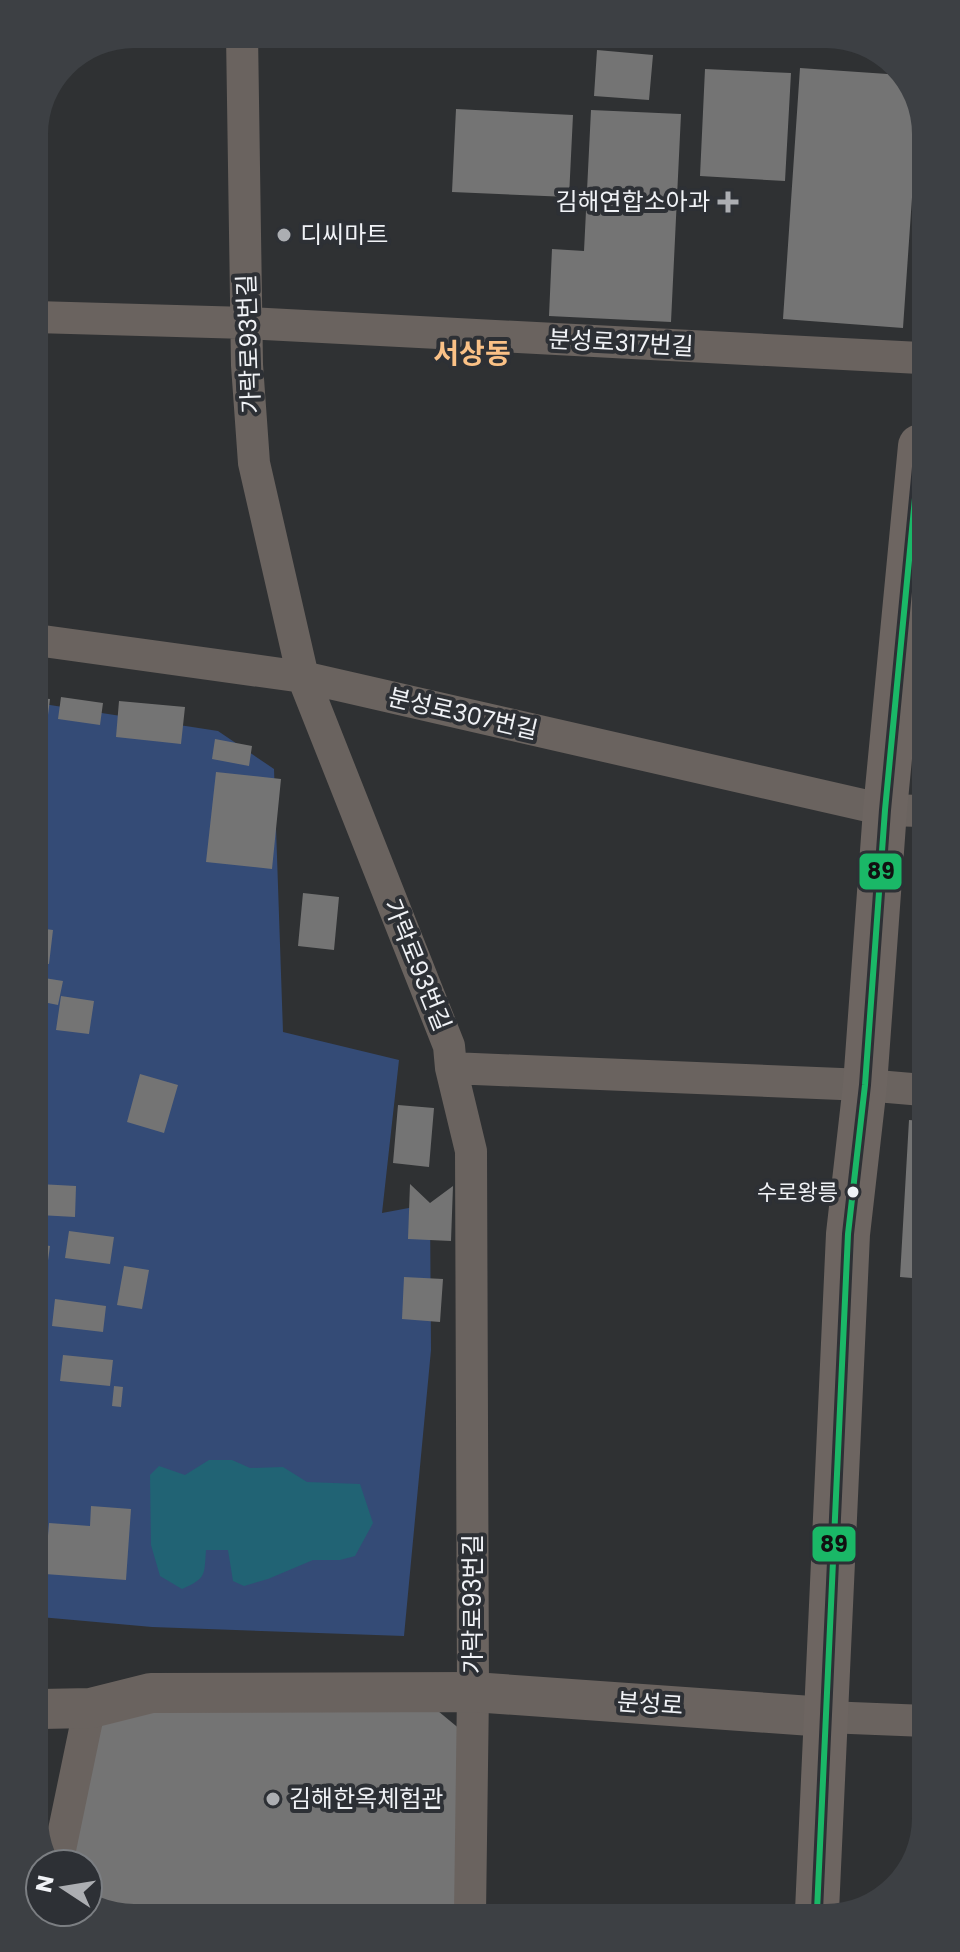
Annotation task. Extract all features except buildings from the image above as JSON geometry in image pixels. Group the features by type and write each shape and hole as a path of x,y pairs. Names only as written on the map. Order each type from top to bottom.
{"main road":[{"path":"817,1904 848,1234 903,810 912,617"}],"street":[{"name":"가락로93번길","path":"242,48 247,365 254,463 303,677 449,1046 451,1068 471,1151 473,1692 470,1904"},
{"name":"분성로317번길","path":"48,317 247,323 912,358"},
{"name":"분성로307번길","path":"48,642 303,677 903,810"},
{"path":"451,1068 912,1089"},
{"name":"분성로","path":"48,1709 91,1708 151,1693 473,1692 826,1717"},
{"path":"60,1848 91,1708"},
{"path":"826,1717 912,1720"}],"shaded area":[{"path":"48,705 218,731 274,769 283,1032 399,1060 382,1213 430,1204 431,1350 404,1636 152,1627 48,1618"},
{"path":"209,1460 232,1460 250,1468 283,1467 307,1482 360,1484 373,1523 355,1556 340,1560 313,1560 244,1586 233,1581 228,1550 206,1550 203,1575 182,1589 160,1576 151,1545 150,1475 159,1466 185,1475"}],"transit line":[{"name":"89","path":"817,1904 848,1234 865,1085 885,810 912,529"}],"place":[{"name":"김해연합소아과","path":"728,202"},
{"name":"디씨마트","path":"284,235"},
{"name":"수로왕릉","path":"853,1192"},
{"name":"김해한옥체험관","path":"273,1799"}],"district":[{"name":"서상동","path":"472,353"}]}
